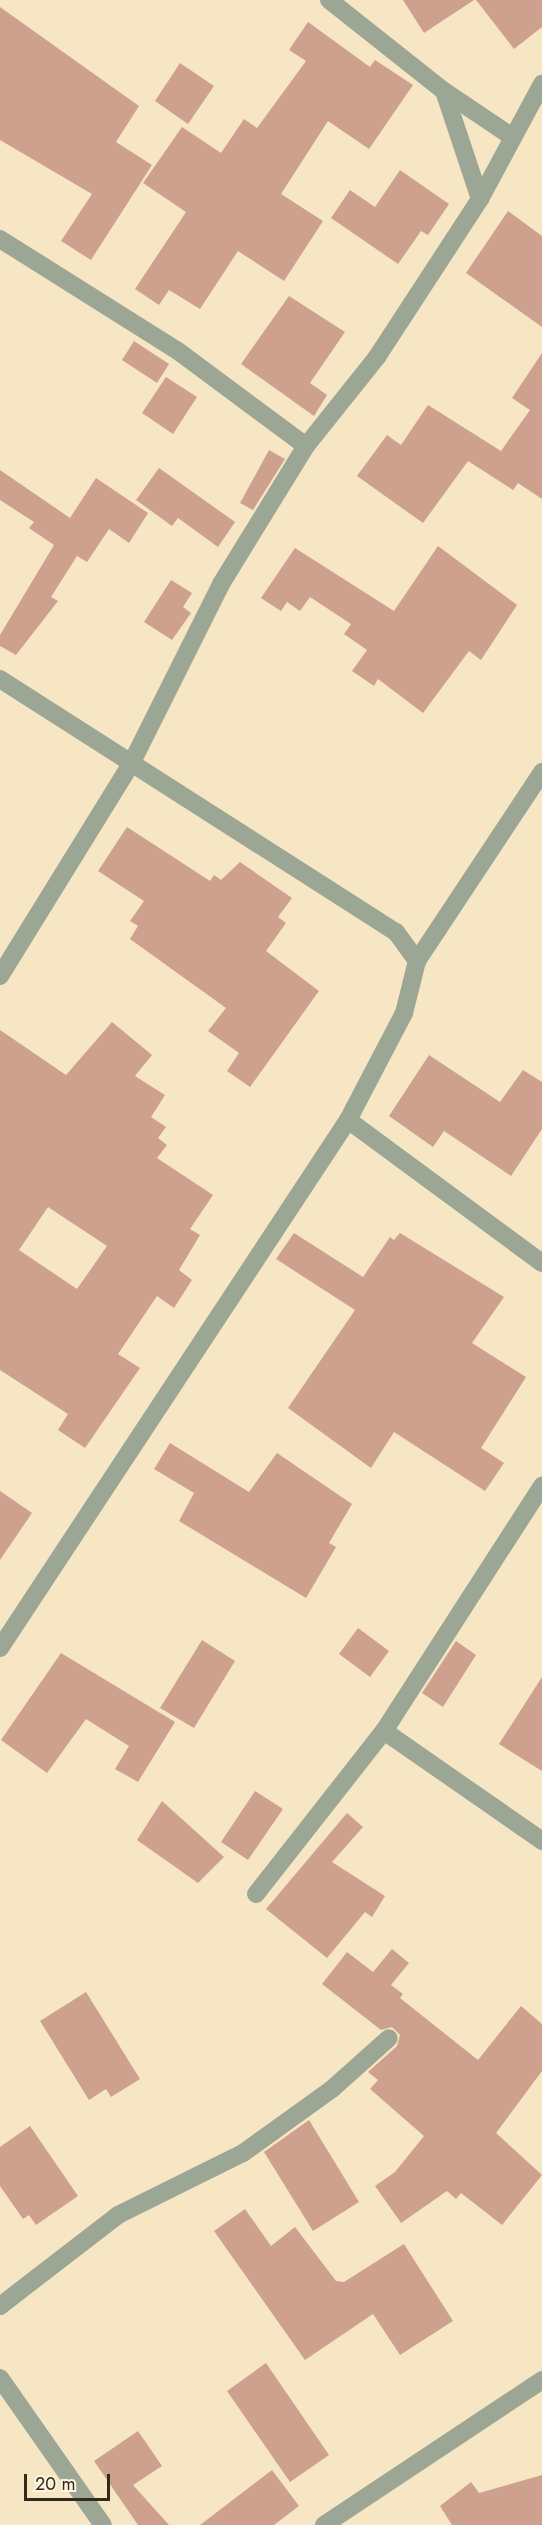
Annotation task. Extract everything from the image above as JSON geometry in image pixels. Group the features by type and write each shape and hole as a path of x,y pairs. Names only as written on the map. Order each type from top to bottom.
{"street":[{"path":"329,0 444,92 511,136"},
{"path":"0,976 131,764 221,584 306,446 376,357 480,198 511,136 542,84"},
{"path":"444,92 480,198"},
{"path":"0,239 178,351 306,446"},
{"path":"0,679 396,932 417,961"},
{"path":"0,1648 348,1120 404,1012 417,961 542,772"},
{"path":"348,1120 542,1263"},
{"path":"256,1894 384,1731 542,1486"},
{"path":"384,1731 542,1840"},
{"path":"0,2306 118,2215 243,2153 332,2089 389,2038"},
{"path":"0,2378 103,2525"},
{"path":"324,2525 542,2380"}],"building":[{"path":"403,0 474,0 424,33"},
{"path":"476,0 542,0 542,27 514,49"},
{"path":"0,7 139,106 116,142 152,165 91,260 61,241 92,194 0,140"},
{"path":"308,22 370,67 375,60 413,85 369,149 328,121 281,194 323,221 284,281 238,251 200,309 169,290 159,305 135,289 186,212 143,183 182,127 221,153 244,119 257,128 306,61 289,50"},
{"path":"180,63 214,86 188,124 155,101"},
{"path":"400,170 449,204 428,235 421,231 398,264 331,218 350,190 375,207"},
{"path":"508,211 542,236 542,327 466,273"},
{"path":"289,296 345,332 310,383 327,395 314,416 241,364"},
{"path":"134,341 169,364 157,383 122,360"},
{"path":"542,353 542,499 518,483 513,490 468,461 423,523 357,476 387,435 401,445 428,405 501,451 530,410 512,398"},
{"path":"166,377 197,397 173,434 142,413"},
{"path":"269,450 285,459 253,510 240,503"},
{"path":"159,468 235,522 218,547 178,518 172,526 136,500"},
{"path":"0,470 70,518 96,478 148,513 129,543 109,529 87,562 77,556 51,597 58,601 16,655 0,646 0,635 54,545 29,528 34,522 0,500"},
{"path":"438,546 517,605 481,660 469,651 423,713 378,679 374,686 352,671 367,650 344,634 351,624 310,597 300,611 287,602 281,611 261,598 295,548 394,611"},
{"path":"171,580 192,593 183,607 191,613 172,640 144,622"},
{"path":"127,827 210,881 214,875 221,880 240,862 292,898 278,917 286,923 266,951 319,991 250,1087 227,1071 239,1053 208,1031 226,1008 130,939 138,926 130,921 144,901 98,871"},
{"path":"112,1022 152,1055 135,1076 165,1095 151,1117 166,1127 158,1138 167,1145 157,1158 213,1195 190,1229 200,1235 179,1270 192,1280 174,1308 157,1296 118,1354 140,1368 85,1448 58,1430 68,1414 0,1370 0,1030 66,1075","holes":["48,1207 107,1246 77,1289 19,1250"]},
{"path":"429,1055 500,1102 523,1070 542,1082 542,1129 511,1176 444,1131 433,1147 389,1116"},
{"path":"294,1233 363,1277 390,1237 394,1240 400,1233 504,1297 472,1343 526,1377 481,1448 504,1463 485,1491 394,1432 371,1468 288,1408 355,1310 276,1259"},
{"path":"170,1443 249,1492 277,1453 352,1504 329,1543 336,1547 306,1598 179,1521 194,1493 154,1469"},
{"path":"0,1491 32,1513 0,1560"},
{"path":"358,1628 389,1651 370,1677 339,1654"},
{"path":"202,1640 235,1661 194,1728 160,1708"},
{"path":"456,1641 476,1655 443,1707 422,1693"},
{"path":"61,1653 175,1722 138,1782 115,1769 129,1746 86,1719 47,1773 1,1740"},
{"path":"542,1677 542,1771 499,1744"},
{"path":"255,1791 283,1809 248,1860 221,1842"},
{"path":"162,1801 224,1857 198,1883 137,1840"},
{"path":"347,1813 363,1827 332,1862 385,1896 372,1917 365,1912 327,1958 266,1909"},
{"path":"392,1949 409,1963 391,1985 403,1994 400,1998 478,2060 521,2006 542,2024 542,2071 496,2133 542,2175 502,2225 461,2193 456,2199 447,2191 401,2223 375,2186 395,2172 424,2136 370,2089 378,2080 368,2072 397,2046 400,2035 392,2027 381,2030 322,1984 347,1952 373,1972"},
{"path":"86,1992 140,2079 111,2097 106,2089 89,2100 40,2021"},
{"path":"309,2120 359,2202 313,2231 264,2152"},
{"path":"30,2126 78,2196 36,2225 29,2215 23,2219 0,2186 0,2147"},
{"path":"245,2209 271,2246 295,2227 336,2281 344,2282 404,2244 453,2321 400,2355 373,2314 305,2360 214,2231"},
{"path":"266,2363 329,2455 290,2482 227,2391"},
{"path":"138,2431 162,2466 133,2485 169,2525 138,2525 94,2461"},
{"path":"272,2470 299,2506 274,2525 200,2525"},
{"path":"542,2475 542,2525 452,2525 440,2506 471,2482 479,2493"}]}
